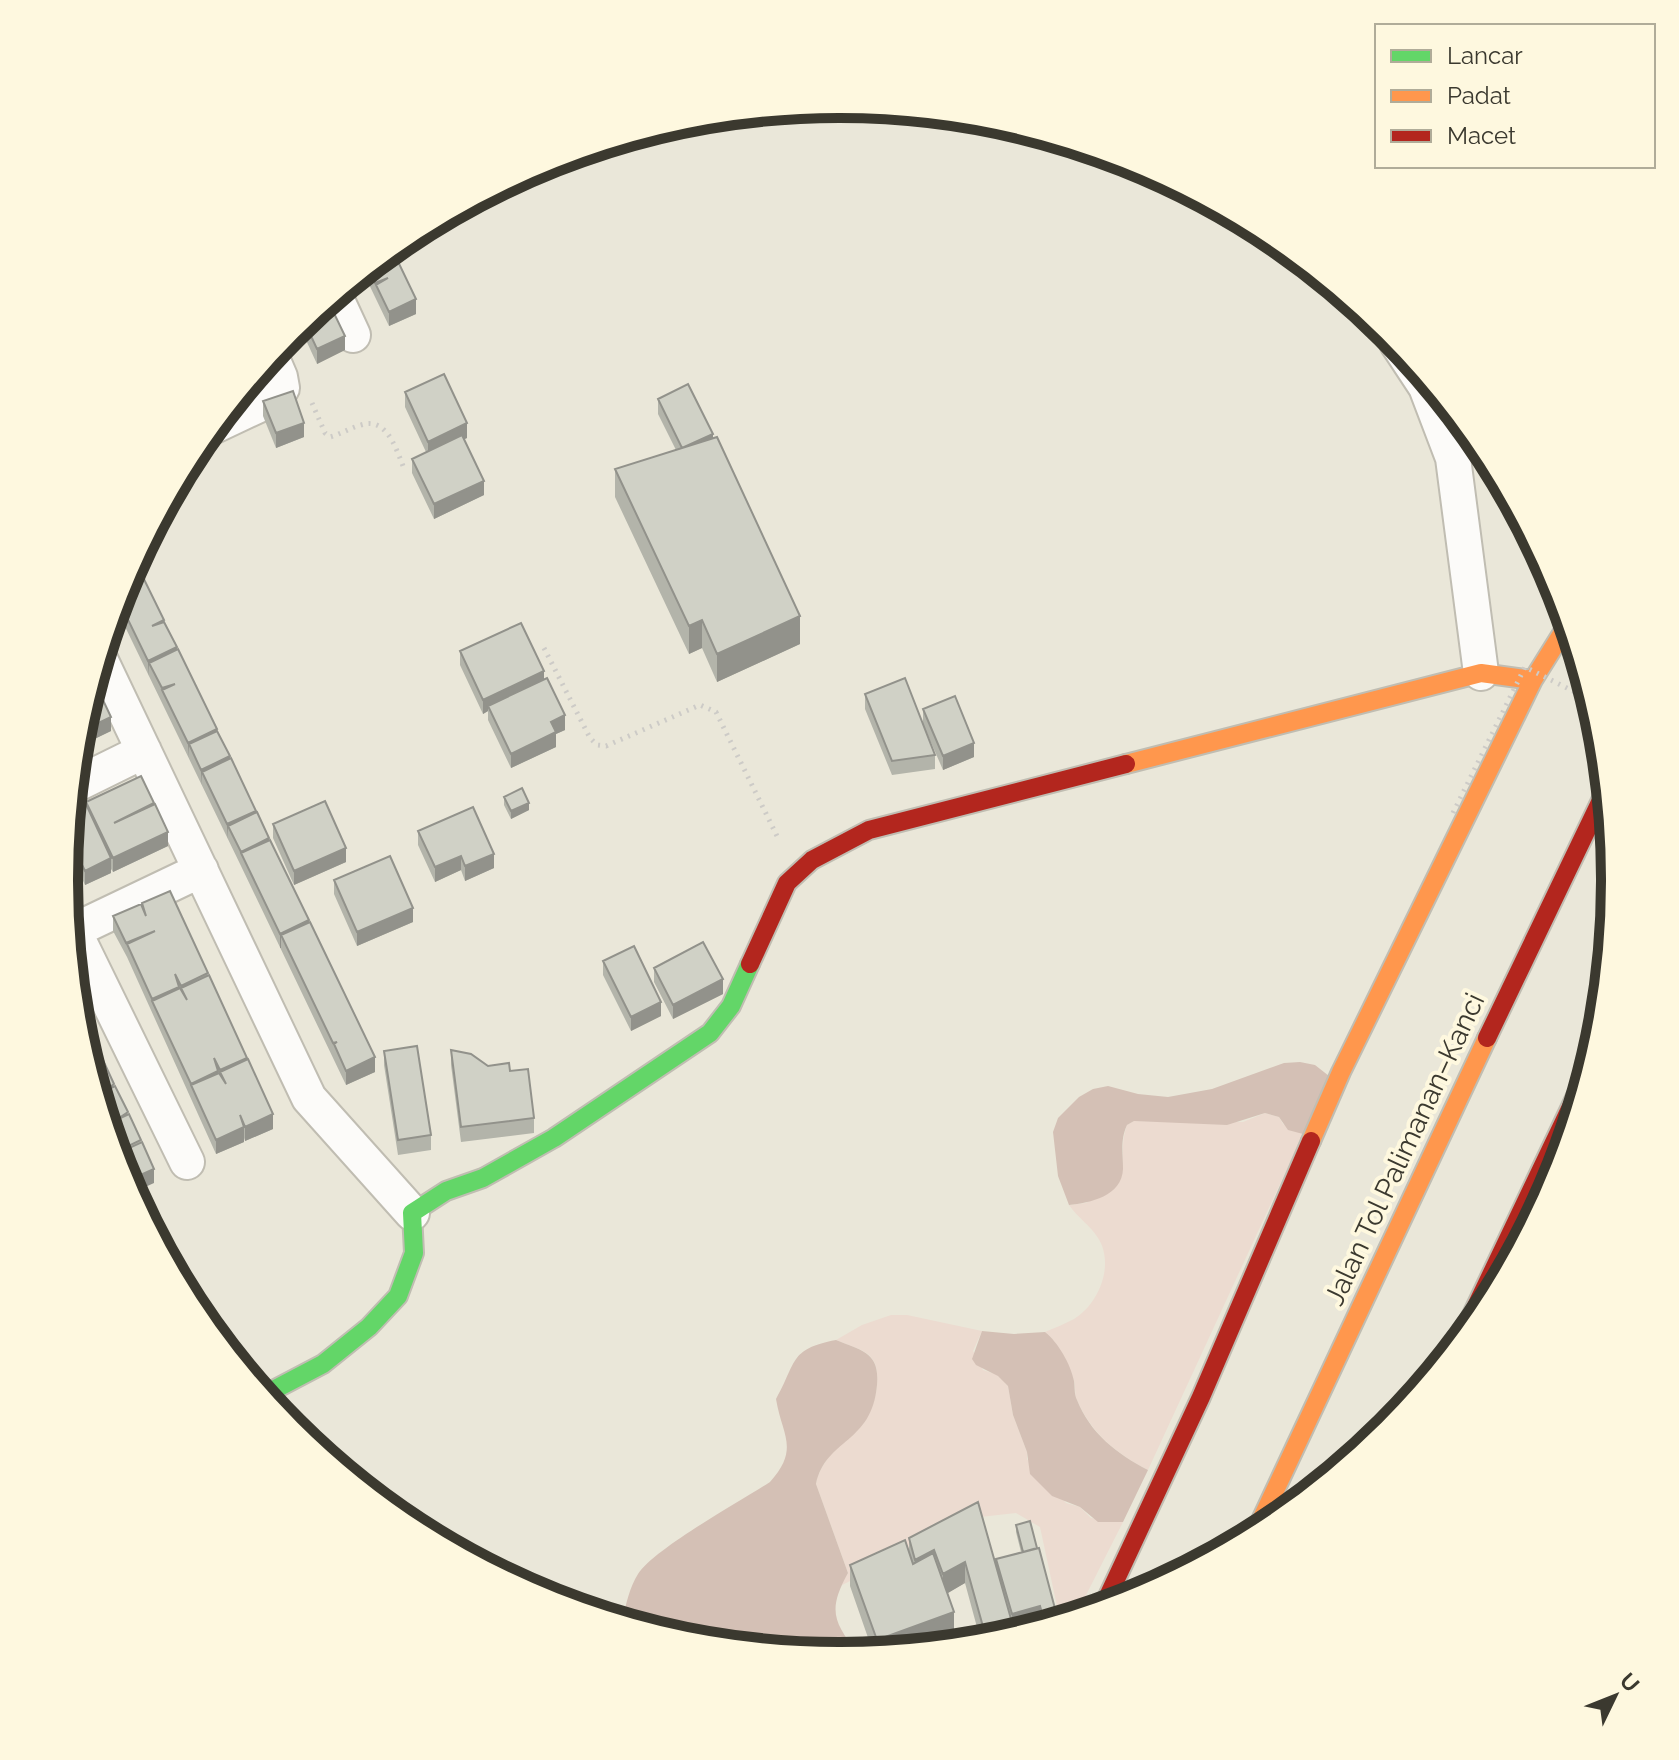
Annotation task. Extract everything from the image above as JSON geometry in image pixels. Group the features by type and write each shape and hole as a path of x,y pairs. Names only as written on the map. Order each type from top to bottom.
{"main road":[{"path":"1110,1592 1201,1397 1341,1072 1533,680 1561,635"},
{"path":"274,1390 323,1364 369,1327 398,1296 414,1253 412,1213 446,1191 483,1178 554,1138 710,1033 731,1006 787,883 812,860 869,830 1481,673 1533,680"},
{"name":"Jalan Tol Palimanan–Kanci","path":"1265,1512 1597,809"},
{"path":"1493,1271 1555,1140"}],"street":[{"path":"339,305 353,335"},
{"path":"235,416 276,397 282,388 275,369"},
{"path":"1431,401 1453,458 1481,673"},
{"path":"107,673 309,1098 412,1213"},
{"path":"85,780 144,751"},
{"path":"80,928 201,870"},
{"path":"82,953 187,1162"}],"path":[{"path":"282,388 297,388 308,396 325,433 330,437 364,423 374,423 382,428 388,434 405,471"},
{"path":"544,648 590,738 597,745 606,746 700,705 716,712 778,839 812,860"},
{"path":"1453,813 1525,667 1577,693"}],"shaded area":[{"path":"1284,1063 1315,1065 1329,1076 1303,1134 1288,1130 1279,1117 1265,1113 1227,1125 1134,1121 1127,1125 1125,1131 1123,1169 1117,1186 1095,1200 1069,1205 1058,1176 1053,1132 1058,1118 1079,1097 1093,1089 1108,1086 1138,1094 1168,1097 1212,1089"},
{"path":"1265,1113 1279,1117 1283,1124 1303,1134 1148,1470 1116,1450 1090,1423 1076,1398 1074,1381 1066,1361 1045,1332 1083,1312 1102,1283 1103,1248 1069,1205 1086,1203 1121,1178 1125,1132 1127,1125 1134,1121 1243,1122"},
{"path":"891,1315 907,1315 982,1331 973,1351 983,1370 998,1375 1008,1386 1013,1415 1027,1459 1066,1503 1080,1507 1091,1518 1123,1522 1083,1601 1058,1609 1040,1527 1016,1513 980,1517 840,1586 848,1573 816,1484 821,1469 867,1416 874,1402 876,1365 861,1350 836,1340 862,1325"},
{"path":"982,1331 1014,1334 1045,1332 1059,1348 1072,1375 1076,1398 1089,1423 1115,1450 1148,1470 1123,1522 1098,1522 1080,1507 1052,1496 1030,1474 1027,1452 1013,1415 1008,1386 998,1376 976,1365 972,1359"},
{"path":"836,1340 861,1350 872,1359 877,1374 873,1404 867,1419 829,1457 816,1484 848,1573 837,1597 836,1616 849,1642 740,1635 625,1611 638,1574 647,1563 680,1538 770,1482 779,1470 787,1451 776,1399 796,1359 809,1348"}],"building":[{"path":"397,260 416,299 389,312 376,285 388,278 375,283 373,278"},
{"path":"333,311 345,336 317,349 310,333"},
{"path":"444,374 467,423 428,442 405,392"},
{"path":"688,384 713,434 682,448 658,399"},
{"path":"293,391 304,423 276,433 263,401"},
{"path":"462,435 484,481 434,504 412,459"},
{"path":"717,437 800,616 717,654 702,620 689,626 615,469"},
{"path":"142,575 164,620 152,626 164,622 177,647 148,661 126,615"},
{"path":"521,623 544,671 483,700 460,651"},
{"path":"178,649 217,729 188,743 162,690 175,684 162,688 149,663"},
{"path":"547,678 565,715 551,722 556,732 511,754 488,706"},
{"path":"905,678 935,755 892,761 865,694"},
{"path":"101,696 111,717 94,725"},
{"path":"955,696 974,743 943,756 923,709"},
{"path":"217,731 230,756 201,770 189,744"},
{"path":"231,758 256,811 227,824 202,772"},
{"path":"141,776 154,803 114,823 155,804 168,832 113,858 86,802"},
{"path":"522,788 529,803 511,811 504,797"},
{"path":"325,801 346,848 294,871 273,824"},
{"path":"85,802 111,858 85,871 79,858 80,839 83,837 80,838"},
{"path":"473,807 494,854 465,866 461,856 435,867 418,831"},
{"path":"257,812 269,838 241,852 228,826"},
{"path":"270,840 309,920 280,934 241,853"},
{"path":"390,856 413,908 357,932 334,880"},
{"path":"170,891 208,973 181,986 175,974 179,987 152,999 127,944 155,931 126,943 113,916 141,904 146,916 142,903"},
{"path":"310,922 375,1057 346,1071 334,1044 337,1042 333,1043 281,935"},
{"path":"703,942 723,979 673,1005 654,968"},
{"path":"634,946 661,1002 631,1017 603,961"},
{"path":"209,975 247,1058 220,1070 214,1058 218,1071 191,1084 152,1001 180,988 187,1000 181,988"},
{"path":"417,1046 431,1135 398,1140 384,1051"},
{"path":"451,1050 471,1054 488,1066 509,1063 510,1071 528,1069 534,1118 461,1127"},
{"path":"100,1059 114,1084 107,1089 104,1077"},
{"path":"248,1059 273,1114 245,1127 240,1115 244,1127 216,1140 191,1085 219,1073 226,1084 220,1072"},
{"path":"115,1086 128,1112 116,1120 108,1090"},
{"path":"129,1114 141,1140 127,1147 116,1120"},
{"path":"142,1142 154,1169 138,1176 127,1149"},
{"path":"978,1502 1012,1622 983,1628 965,1562 943,1574 934,1550 915,1560 909,1538"},
{"path":"1030,1521 1037,1548 1023,1552 1016,1525"},
{"path":"905,1540 913,1564 933,1553 954,1612 877,1640 850,1565"},
{"path":"1039,1548 1055,1610 1042,1614 1040,1606 1012,1614 996,1559"}],"traffic: fast":[{"path":"274,1390 323,1364 369,1327 398,1296 414,1253 412,1213 446,1191 483,1178 554,1138 710,1033 731,1006 750,964"}],"traffic: slow":[{"path":"1311,1141 1341,1072 1533,680 1561,635"},
{"path":"1126,764 1481,673 1533,680"},
{"path":"1265,1511 1487,1038"}],"traffic: jam":[{"path":"750,964 787,883 812,860 869,830 1126,764"},
{"path":"1487,1038 1597,809"},
{"path":"1493,1271 1555,1140"},
{"path":"1110,1592 1201,1397 1311,1141"}]}
